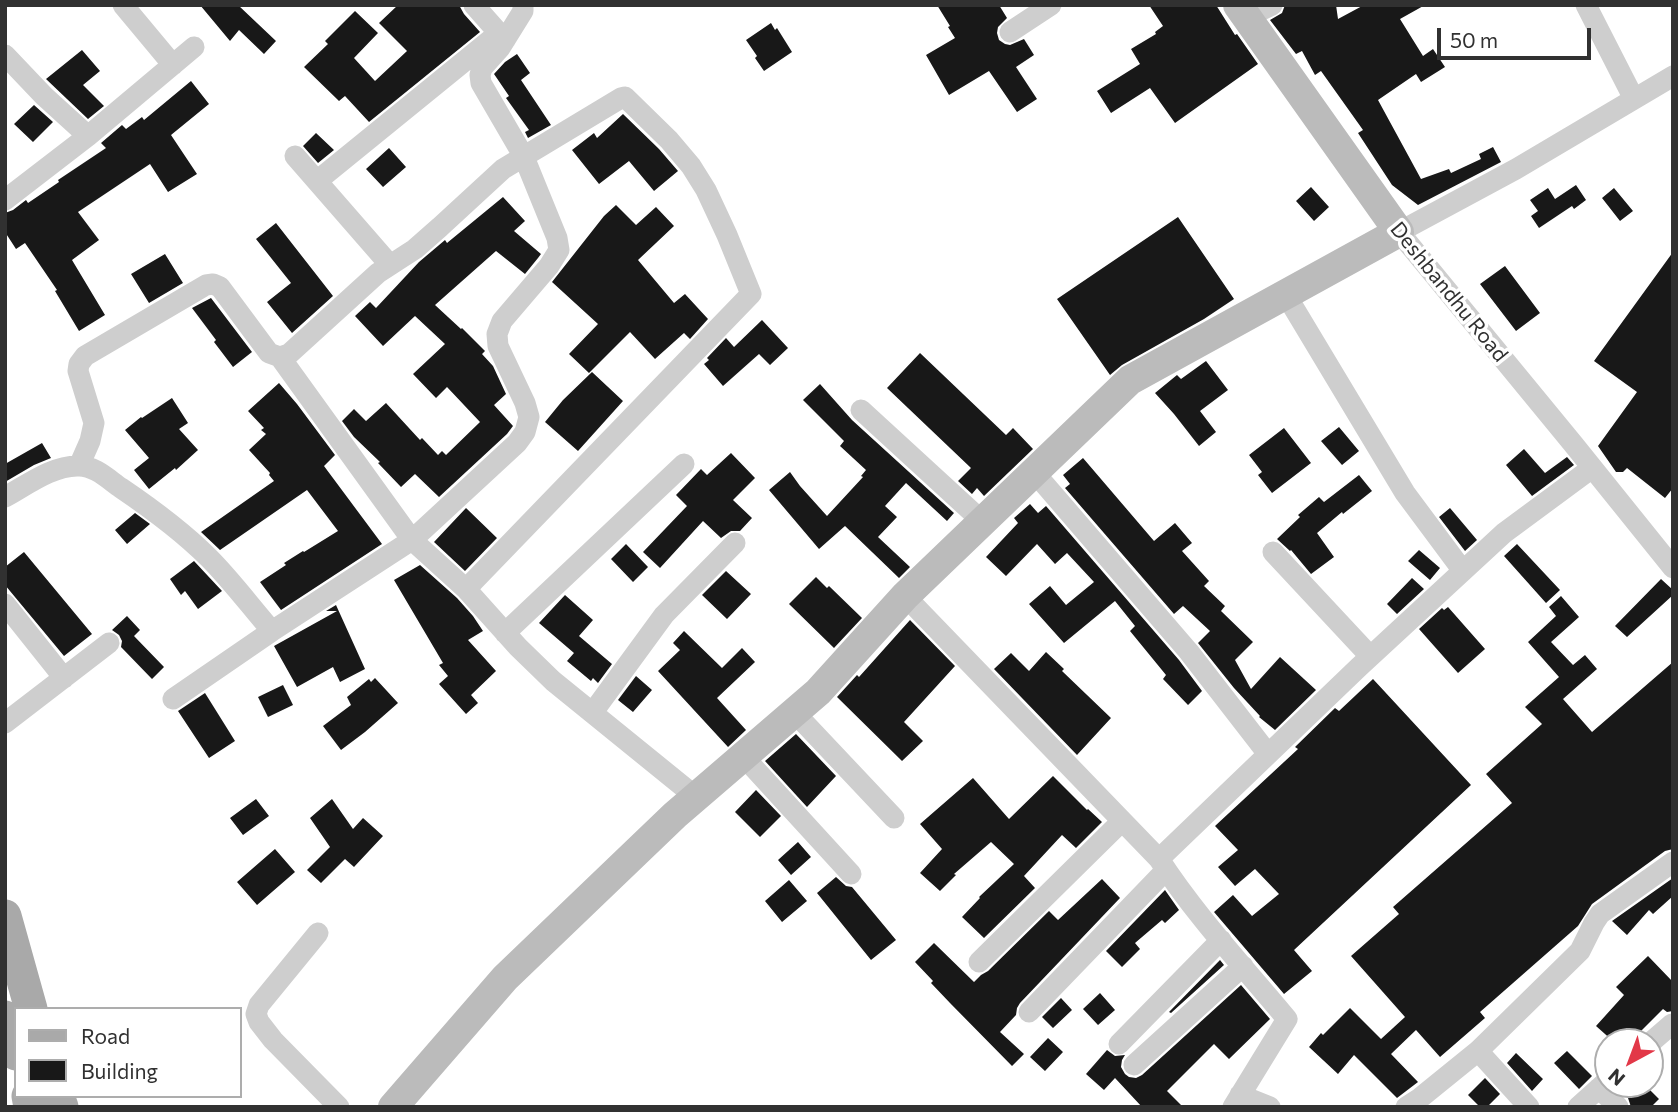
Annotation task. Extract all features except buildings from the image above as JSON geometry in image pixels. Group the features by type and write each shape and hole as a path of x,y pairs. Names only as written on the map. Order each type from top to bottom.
{"main road":[{"path":"5,916 30,1007"},
{"path":"5,1017 14,1047"}],"street":[{"path":"123,5 173,65"},
{"path":"474,5 502,36"},
{"path":"317,181 502,36 523,11 523,5"},
{"path":"1010,32 1051,5"},
{"path":"1586,5 1634,99"},
{"name":"Deshbandhu Road","path":"1252,9 1399,232 1673,568"},
{"path":"173,699 412,540 526,432 529,416 498,346 497,334 502,321 549,266 559,250 557,238 524,157 481,83 482,68 500,48 502,36"},
{"path":"5,200 88,136 194,47"},
{"path":"5,55 44,96 88,136"},
{"path":"393,1107 505,978 675,815 818,692 905,596 1130,380 1516,169 1673,76"},
{"path":"280,357 289,354 378,273 423,242 503,169 621,98 625,97 670,140 691,166 712,201 751,293 466,589"},
{"path":"295,156 390,265"},
{"path":"79,466 90,441 94,423 78,372 79,364 85,356 206,285 220,287 269,353 280,357 412,540 466,589 553,681 696,797"},
{"path":"1286,295 1377,450 1463,571"},
{"path":"861,410 982,521"},
{"path":"505,633 684,464"},
{"path":"5,497 47,474 66,467 93,468 184,534 211,559 272,631"},
{"path":"1029,1012 1162,864 1268,754 1504,533 1592,468"},
{"path":"1034,471 1189,652 1268,754"},
{"path":"593,712 664,615 735,543"},
{"path":"1273,552 1370,656"},
{"path":"905,596 1162,864 1287,1019 1237,1101 1270,1107"},
{"path":"5,604 64,678"},
{"path":"5,723 108,643"},
{"path":"794,712 894,818"},
{"path":"743,756 851,874"},
{"path":"979,962 1122,821"},
{"path":"1406,1107 1478,1051 1580,951 1600,914 1673,862"},
{"path":"318,933 258,1005 256,1014 273,1040 339,1107"},
{"path":"1119,1044 1222,940"},
{"path":"1134,1065 1243,966"},
{"path":"1478,1051 1530,1107"},
{"path":"1578,1107 1594,1092"}]}
